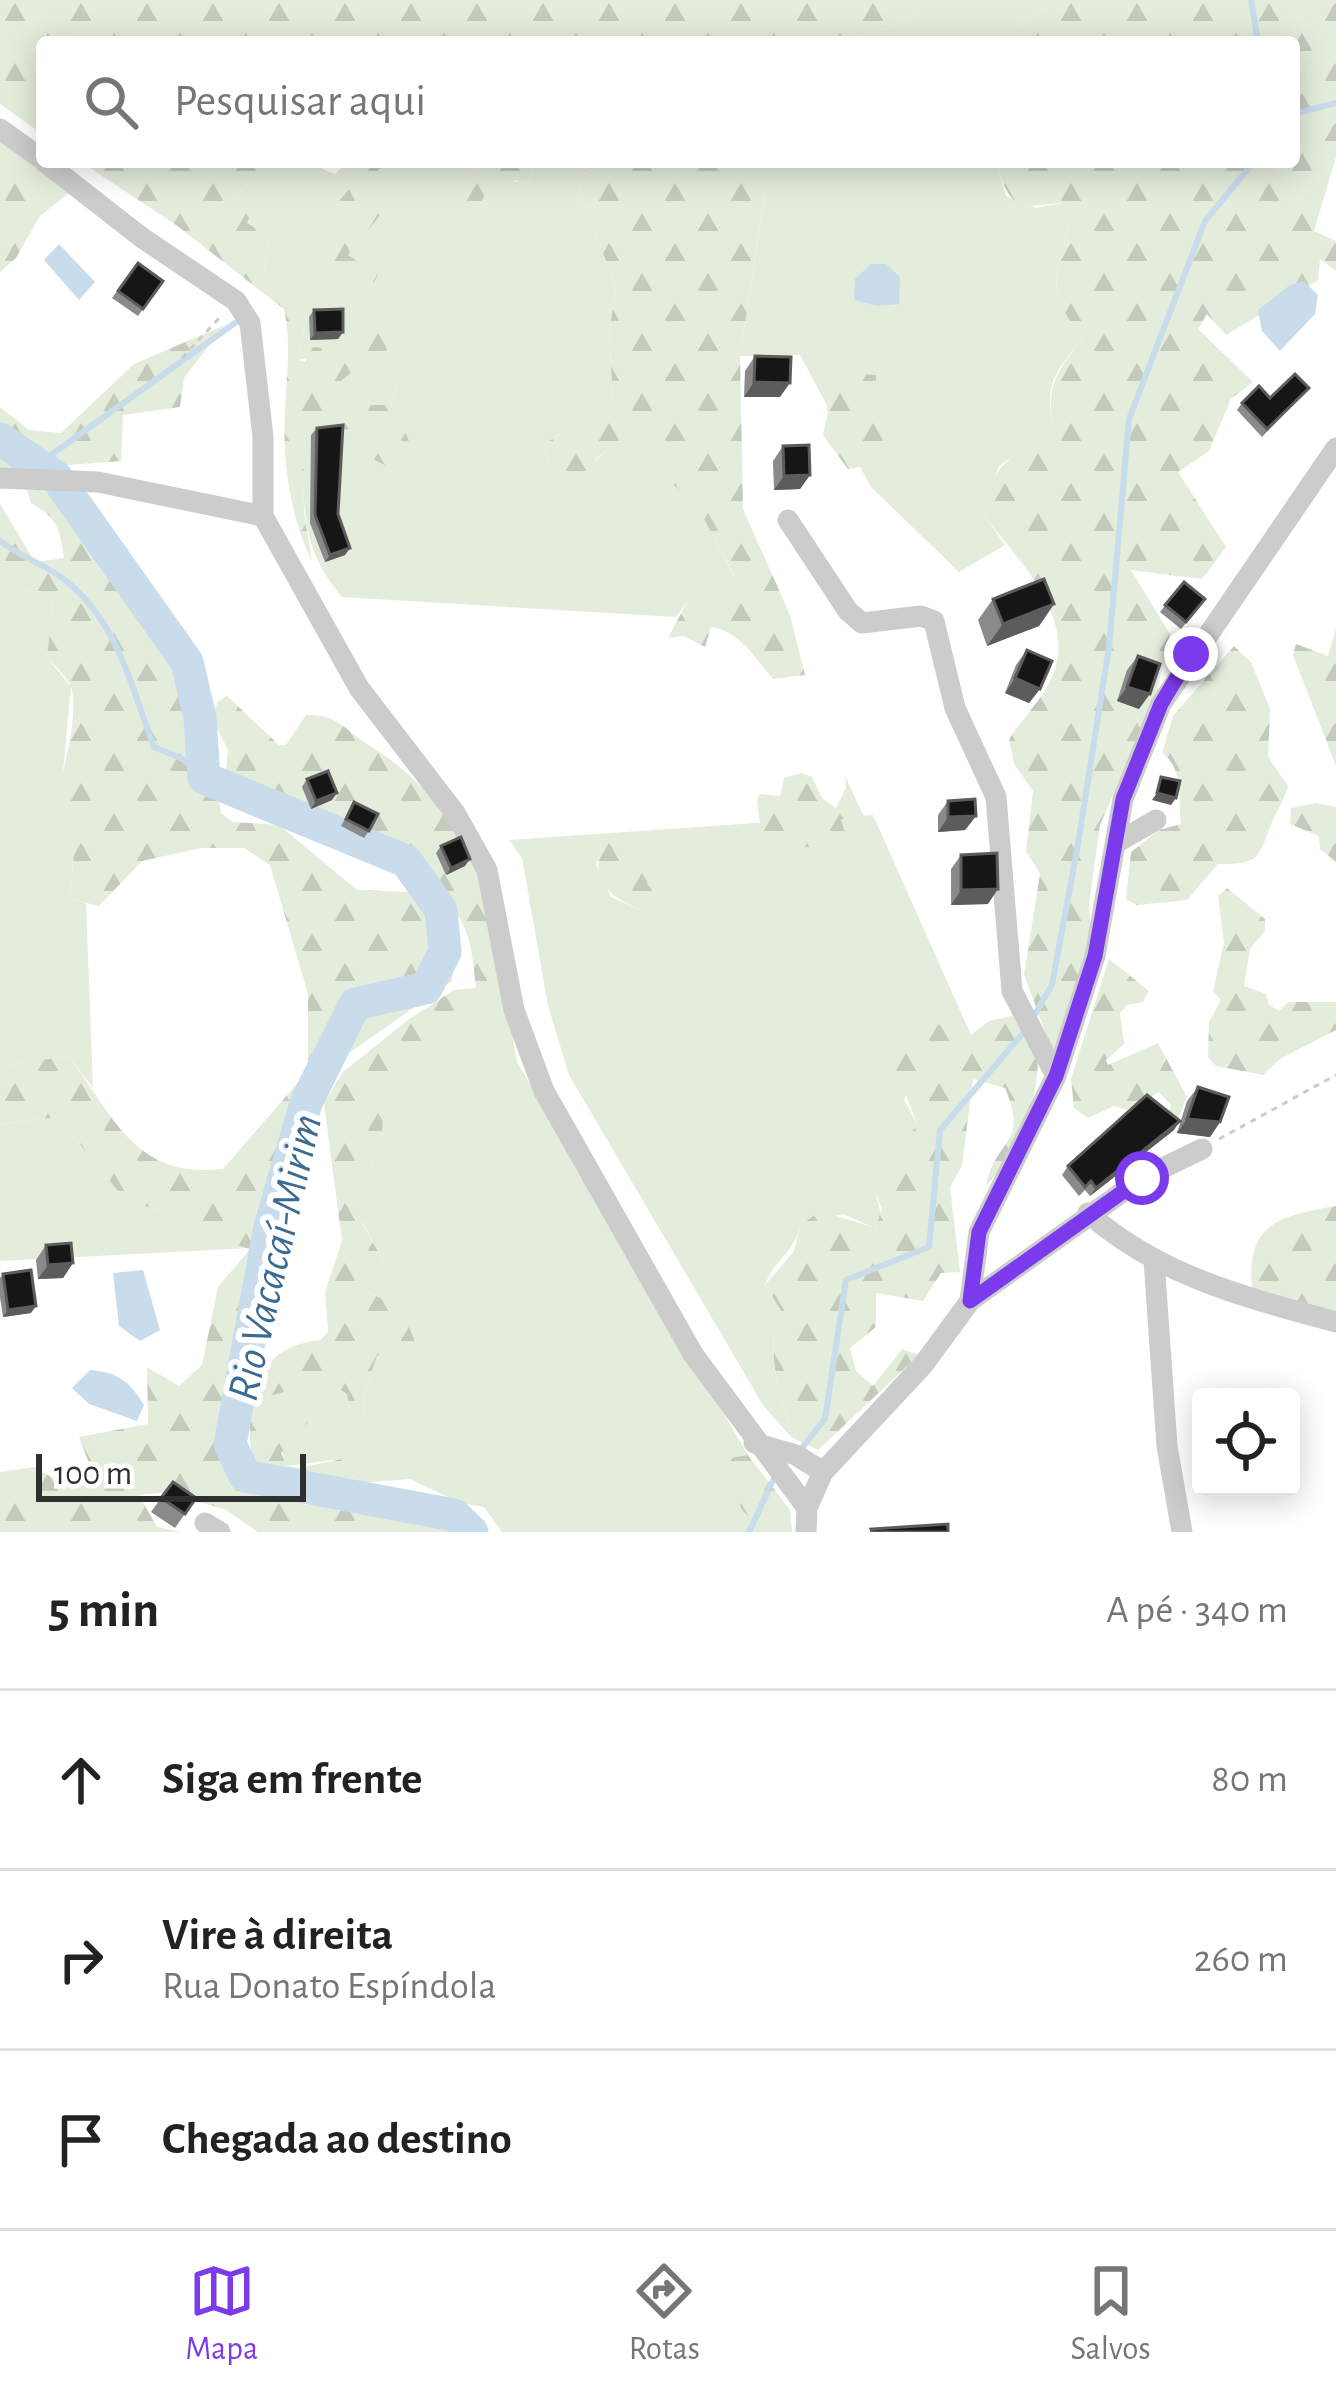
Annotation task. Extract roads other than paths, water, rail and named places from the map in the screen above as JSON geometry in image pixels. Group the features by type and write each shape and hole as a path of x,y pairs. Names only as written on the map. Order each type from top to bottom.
{"street":[{"path":"0,129 36,155"},
{"path":"53,168 141,237 236,301 250,323 257,356 262,516 359,688 454,813 487,870 514,1010 544,1091 693,1354 786,1486 807,1508"},
{"path":"970,1301 979,1232 1056,1076 1095,956 1123,799 1161,704 1336,448"},
{"path":"0,478 98,482 262,516"},
{"path":"788,520 848,610 862,623 921,616 934,621 955,708 997,797 1012,991 1056,1076"},
{"path":"1116,843 1156,820"},
{"path":"806,1532 807,1508 823,1472 922,1365 970,1301 1088,1213 1142,1178 1202,1149"},
{"path":"1088,1213 1154,1260 1225,1292 1336,1322"},
{"path":"1154,1260 1167,1446 1182,1532"},
{"path":"761,1452 796,1455 823,1472"}],"water":[{"path":"59,244 95,282 79,300 44,260"},
{"path":"871,264 886,264 900,277 899,304 877,306 854,300 855,279"},
{"path":"1304,281 1318,295 1315,314 1280,351 1262,331 1258,310 1290,285"},
{"path":"143,1270 160,1330 140,1341 119,1326 113,1273"},
{"path":"90,1370 116,1376 134,1390 144,1405 137,1421 89,1404 72,1388"}],"waterway":[{"path":"1251,0 1257,36"},
{"path":"1300,112 1336,103"},
{"path":"1034,1016 1052,985 1078,844 1109,647 1129,419 1205,221 1249,168"},
{"path":"37,465 235,323"},
{"name":"Rio Vacacaí-Mirim","path":"0,439 56,477 187,662 200,718 204,778 406,861 441,910 445,952 426,988 355,1004 306,1103 270,1227 230,1444 245,1476 454,1515 472,1532"},
{"path":"0,541 58,575 95,610 129,676 154,747 183,759 204,778"},
{"path":"801,1449 825,1419 846,1280 929,1247 940,1130 1024,1032"},
{"path":"749,1532 776,1474"}]}
